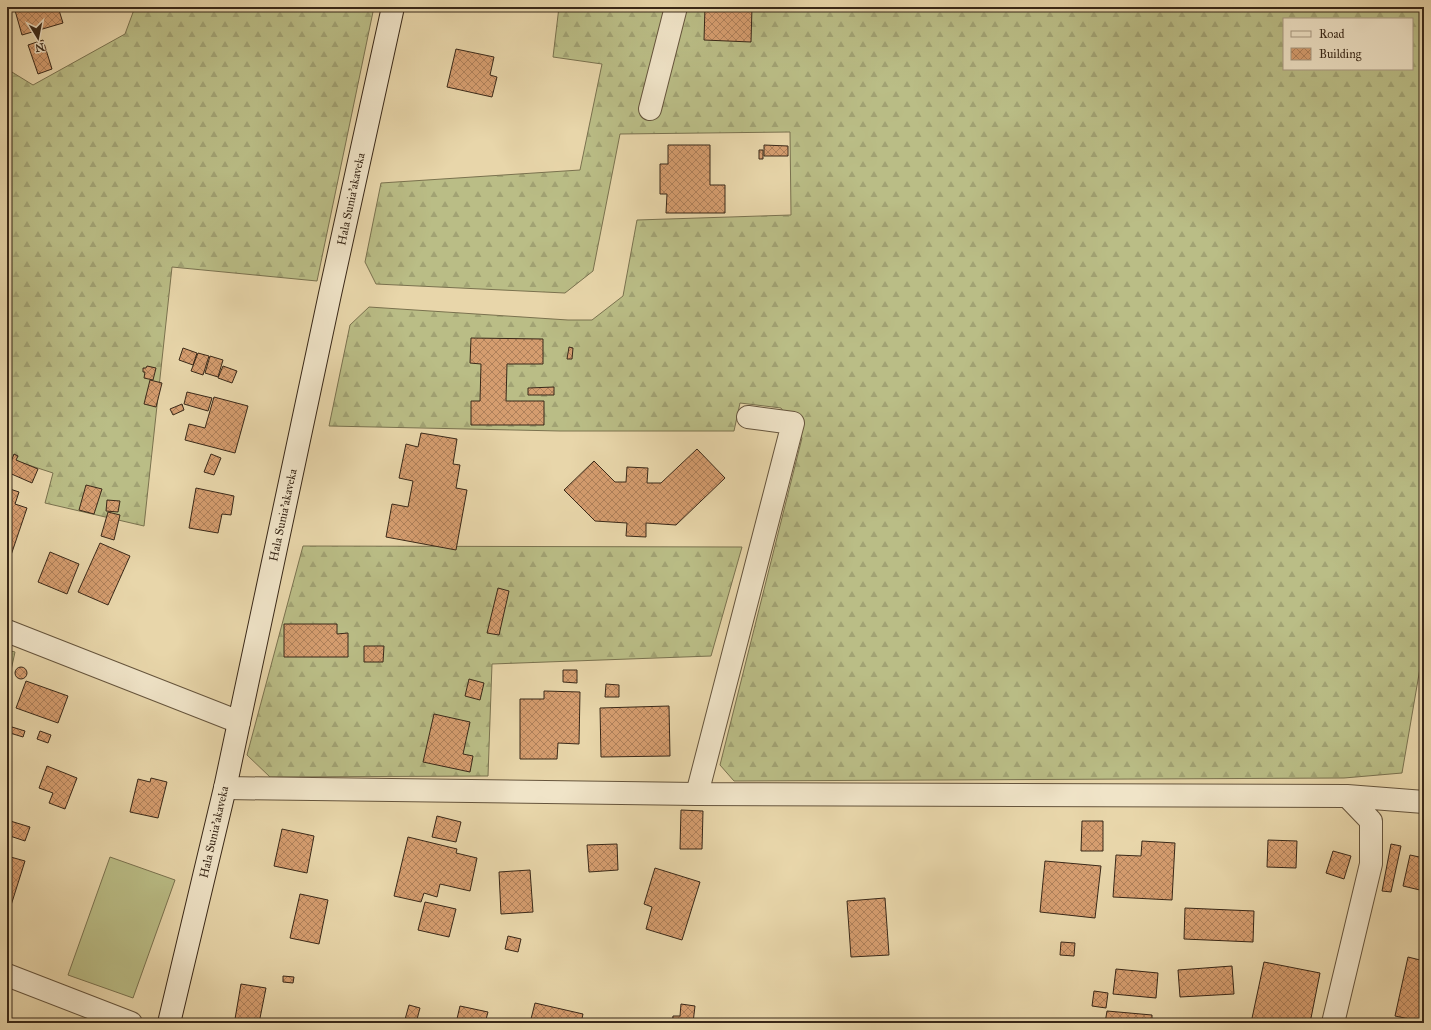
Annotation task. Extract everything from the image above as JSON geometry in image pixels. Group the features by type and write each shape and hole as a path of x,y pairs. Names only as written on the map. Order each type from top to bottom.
{"street":[{"name":"Hala Sunia'akaveka","path":"169,1023 225,788 328,302 393,7"},
{"path":"650,109 676,7"},
{"path":"698,794 793,423 748,417"},
{"path":"7,631 239,722"},
{"path":"225,788 698,794 1347,796 1424,802"},
{"path":"1333,1023 1372,864 1371,821 1347,796"},
{"path":"7,975 131,1023"}],"green space":[{"path":"135,7 374,7 317,281 172,267 144,526 45,503 53,473 7,458 7,69 33,85 125,34"},
{"path":"559,7 1424,7 1424,645 1402,773 1344,778 734,781 720,765 802,438 781,408 740,403 734,431 560,431 329,426 350,325 369,307 568,320 592,320 623,296 637,220 791,215 790,132 620,134 593,271 565,293 376,284 365,262 381,183 580,170 602,64 553,57"},
{"path":"303,546 742,547 711,656 492,664 488,776 270,777 247,755"},
{"path":"7,650 15,652 7,689"},
{"path":"110,857 175,880 133,998 68,975"}],"building":[{"path":"14,7 58,7 63,23 22,35"},
{"path":"705,7 752,7 751,42 704,40"},
{"path":"43,40 52,69 38,74 28,45"},
{"path":"456,49 494,57 490,75 497,77 492,97 447,87"},
{"path":"668,145 710,145 710,185 725,185 725,213 666,213 667,194 660,194 660,164 668,164"},
{"path":"764,145 788,146 788,156 764,156"},
{"path":"759,150 763,150 763,159 759,159"},
{"path":"471,338 543,339 543,364 507,364 506,401 544,401 544,425 471,425 471,401 480,401 481,364 470,363"},
{"path":"569,347 573,348 572,359 567,359"},
{"path":"183,348 197,353 193,365 179,360"},
{"path":"198,353 209,356 203,375 191,371"},
{"path":"210,356 223,360 218,377 205,373"},
{"path":"147,366 156,368 153,380 144,378 145,372 143,372 143,368 146,368"},
{"path":"223,366 237,371 232,383 218,378"},
{"path":"150,380 162,383 156,407 144,404"},
{"path":"554,387 554,395 528,395 528,388"},
{"path":"187,392 212,398 208,411 184,404"},
{"path":"214,397 248,406 235,453 185,440 189,424 205,428"},
{"path":"182,404 184,410 173,415 170,409"},
{"path":"421,433 457,439 453,464 460,465 456,488 467,490 456,550 386,537 392,504 408,507 413,481 399,478 406,444 418,447"},
{"path":"697,449 725,478 676,525 646,523 646,537 626,536 627,523 595,521 564,490 594,461 615,482 626,482 627,467 648,468 647,483 661,483"},
{"path":"14,454 18,456 16,460 38,469 32,483 7,472"},
{"path":"211,454 221,458 214,475 204,472"},
{"path":"86,485 102,489 94,514 79,510"},
{"path":"7,488 19,492 15,504 27,508 8,564 7,563"},
{"path":"196,488 234,496 231,515 222,514 218,533 189,528"},
{"path":"107,500 120,501 118,512 106,511"},
{"path":"108,512 120,515 114,540 101,536"},
{"path":"100,543 130,556 108,605 78,592"},
{"path":"50,552 79,564 67,594 38,582"},
{"path":"498,588 509,591 499,635 487,633"},
{"path":"284,624 337,624 337,634 348,633 348,657 284,657"},
{"path":"364,646 384,646 383,662 364,662"},
{"path":"21,667 25,669 27,673 25,677 21,679 17,677 15,673 17,669"},
{"path":"563,670 577,670 577,683 563,682"},
{"path":"469,679 484,683 480,700 465,696"},
{"path":"26,681 68,696 58,723 16,708"},
{"path":"606,684 619,685 619,697 605,697"},
{"path":"544,691 580,692 579,744 558,743 557,759 520,759 520,699 544,699"},
{"path":"669,706 670,756 601,757 600,708"},
{"path":"434,714 470,722 463,754 473,756 470,772 423,762"},
{"path":"12,727 25,731 23,737 10,733"},
{"path":"40,731 51,735 48,743 37,739"},
{"path":"47,766 77,778 65,809 49,803 53,793 39,788"},
{"path":"151,778 167,782 158,818 130,812 138,779 150,782"},
{"path":"681,810 703,811 702,849 680,849"},
{"path":"437,816 461,822 456,842 432,837"},
{"path":"7,820 30,827 25,841 7,835"},
{"path":"1082,821 1103,821 1103,851 1081,851"},
{"path":"282,829 314,836 307,873 274,866"},
{"path":"408,837 457,849 456,853 477,858 470,891 440,884 437,897 424,893 421,902 394,896"},
{"path":"1268,840 1297,841 1296,868 1267,867"},
{"path":"1142,841 1175,843 1172,900 1113,897 1116,855 1141,856"},
{"path":"617,844 618,870 589,872 587,845"},
{"path":"1391,844 1401,846 1391,892 1382,891"},
{"path":"1333,851 1351,856 1344,879 1326,873"},
{"path":"1410,855 1424,858 1424,891 1403,886"},
{"path":"7,856 25,861 7,918"},
{"path":"1045,861 1101,866 1095,918 1040,912"},
{"path":"655,868 700,882 682,940 646,929 652,907 644,904"},
{"path":"530,870 533,912 501,914 499,872"},
{"path":"300,894 328,900 319,944 290,938"},
{"path":"885,898 889,955 851,957 847,901"},
{"path":"425,902 456,909 449,937 418,930"},
{"path":"1185,908 1254,911 1253,942 1184,939"},
{"path":"508,936 521,939 518,952 505,949"},
{"path":"1061,942 1075,943 1074,956 1060,955"},
{"path":"1408,957 1424,961 1424,1022 1395,1016"},
{"path":"1264,962 1320,973 1310,1023 1251,1023"},
{"path":"1232,966 1234,994 1180,997 1178,970"},
{"path":"1116,969 1158,973 1156,998 1113,994"},
{"path":"283,976 294,977 293,983 283,982"},
{"path":"241,984 266,988 259,1023 235,1019"},
{"path":"1094,991 1108,993 1106,1008 1092,1006"},
{"path":"535,1003 583,1014 581,1023 530,1023"},
{"path":"681,1004 695,1006 693,1023 672,1023 673,1016 680,1016"},
{"path":"409,1005 420,1008 416,1023 404,1023"},
{"path":"460,1006 488,1012 485,1023 456,1023"},
{"path":"1107,1011 1152,1015 1152,1023 1105,1023"}]}
